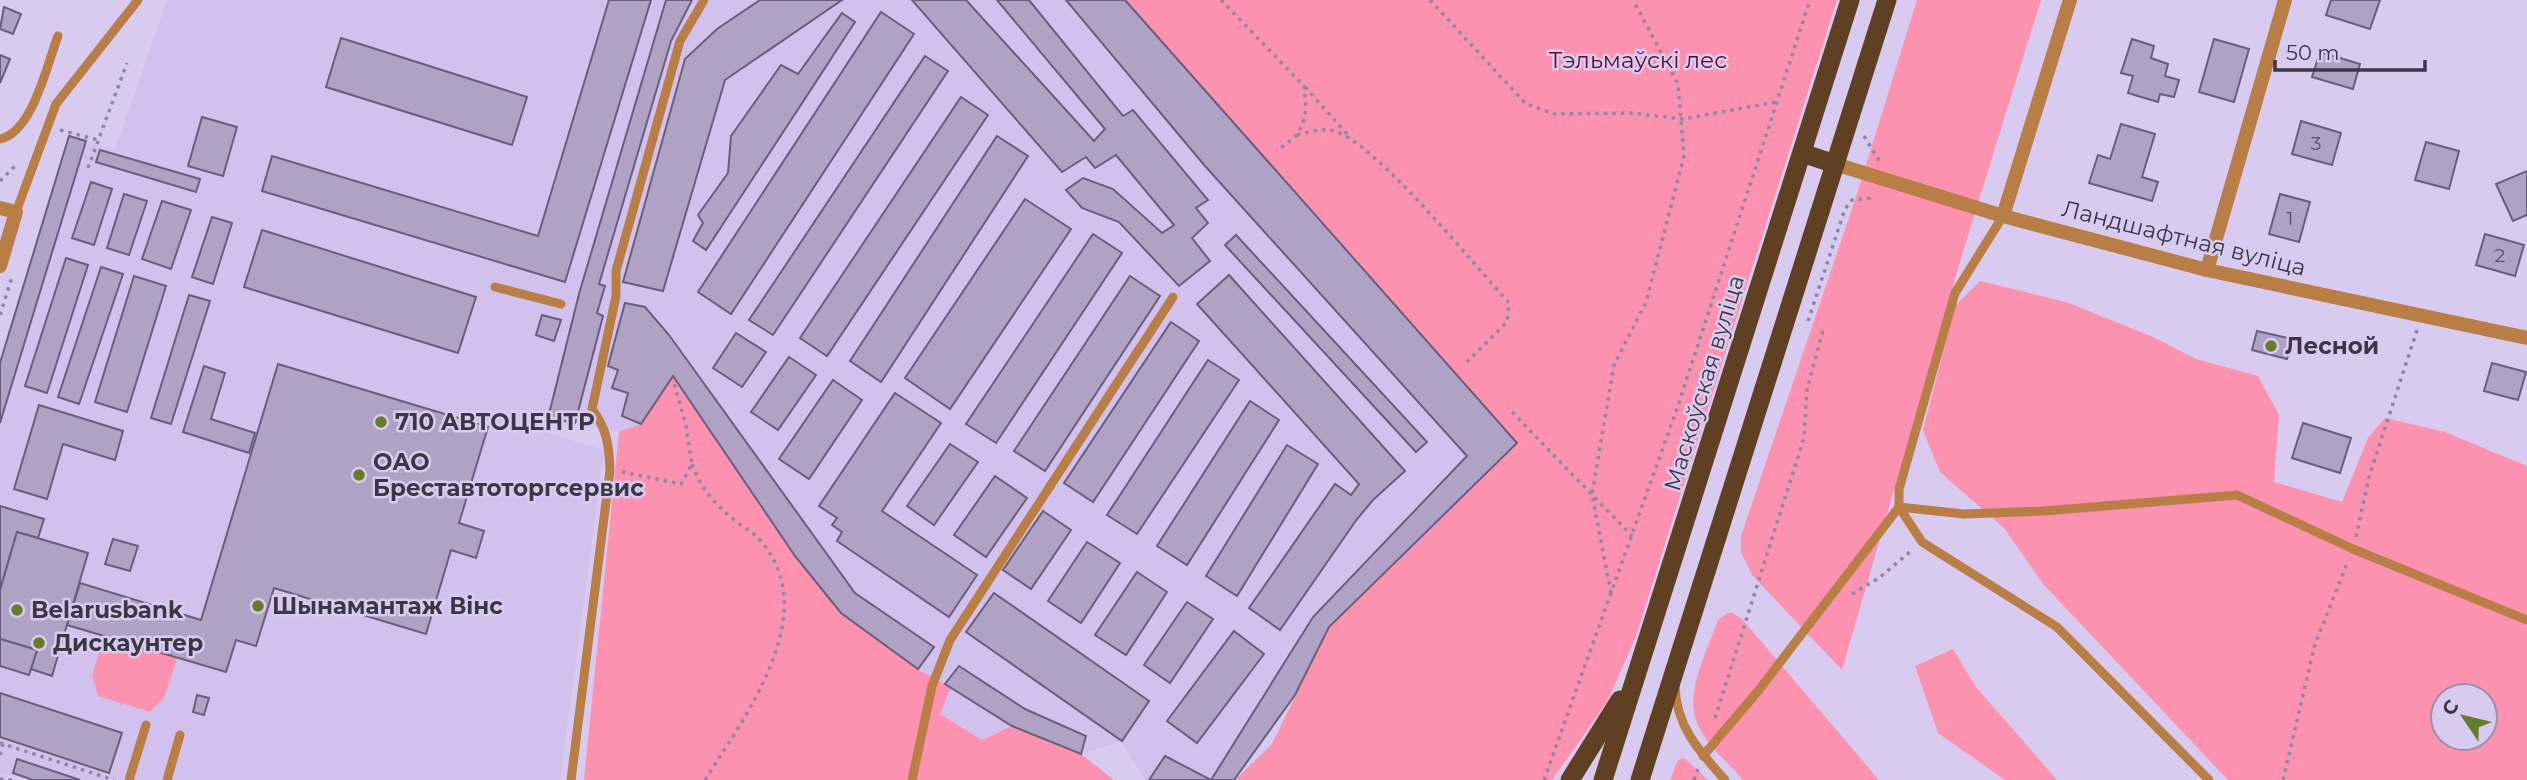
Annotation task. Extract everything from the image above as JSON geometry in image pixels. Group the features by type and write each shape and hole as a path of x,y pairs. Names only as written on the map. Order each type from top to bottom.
{"highway":[{"name":"Маскоўская вуліца","path":"1603,780 1850,0"},
{"path":"1640,780 1887,0"},
{"path":"1802,153 1835,164"},
{"path":"1570,780 1613,714 1646,649"}],"street":[{"path":"2003,216 2070,0"},
{"path":"2207,270 2285,0"},
{"name":"Ландшафтная вуліца","path":"1835,164 2003,216 2207,270 2527,338"},
{"path":"0,208 16,212 0,266"}],"lane":[{"path":"16,212 56,104 138,0"},
{"path":"571,780 610,470 609,443 603,424 592,409 616,296 616,271 680,41 704,0"},
{"path":"0,139 14,133 28,114 58,36"},
{"path":"2003,216 1955,293 1899,489 1899,507 1922,542 2057,627 2209,780"},
{"path":"495,287 561,304"},
{"path":"912,780 932,686 950,640 1173,298"},
{"path":"1899,507 1964,514 2031,512 2236,495 2353,549 2527,620"},
{"path":"1703,756 1899,507"},
{"path":"1676,663 1679,715 1689,737 1725,780"},
{"path":"130,780 146,725"},
{"path":"167,780 180,735"}],"path":[{"path":"1221,0 1352,139 1403,185 1509,303 1507,321 1467,362"},
{"path":"1430,0 1526,104 1555,114 1631,113 1683,119 1776,102"},
{"path":"1611,594 1592,494 1614,365 1646,302 1684,156 1678,84 1633,0"},
{"path":"1544,780 1678,406 1810,0"},
{"path":"89,168 127,64"},
{"path":"1297,135 1306,109 1304,86"},
{"path":"1807,326 1845,209 1852,200 1870,198 1881,159 1864,135 1866,127"},
{"path":"59,130 98,140"},
{"path":"1276,151 1297,135 1324,130 1352,139"},
{"path":"1694,780 1804,438 1807,388 1824,327"},
{"path":"674,383 692,464 701,488 734,520 759,538 779,572 786,625 763,686 705,780"},
{"path":"1512,412 1632,537"},
{"path":"610,470 681,484 692,464"},
{"path":"1820,608 1836,603 1878,578 1922,542"},
{"path":"0,755 1,743 114,780"},
{"path":"0,779 13,780"}],"shaded area":[{"path":"167,0 1125,0 1517,443 1329,627 1295,695 1234,780 1145,780 1121,741 1081,754 1012,726 982,740 940,714 950,687 918,669 841,613 795,556 641,424 619,432 549,418 545,432 604,450 560,780 33,780 0,773 0,363 69,136 115,150"}],"green space":[{"name":"Тэльмаўскі лес","path":"1125,0 1837,0 1635,639 1607,702 1552,780 1235,780 1272,744 1329,627 1517,443"},
{"path":"1917,0 2041,0 1962,255 1842,670 1752,575 1741,552 1741,536 1857,194"},
{"path":"1980,281 2069,303 2153,337 2196,359 2258,376 2279,415 2274,482 2342,502 2368,438 2385,418 2445,432 2527,466 2527,780 2228,780 2044,585 2004,528 1940,472 1923,430 1955,306"},
{"path":"673,376 795,556 841,613 917,669 951,687 940,714 982,740 1012,726 1081,754 1114,780 584,780 619,432 641,424"},
{"path":"1727,613 1733,613 1743,620 1879,780 1743,780 1719,754 1698,725 1693,700 1699,672 1718,620"},
{"path":"105,636 177,658 164,698 150,712 98,696 92,675"},
{"path":"1953,649 1976,687 2057,780 2005,780 1938,733 1915,666"},
{"path":"1684,758 1708,780 1670,780 1678,760"}],"building":[{"path":"609,0 651,0 565,282 262,191 272,156 538,236"},
{"path":"666,0 692,0 671,41 599,284 605,286 597,313 603,316 575,423 548,418 579,294"},
{"path":"760,0 842,0 725,80 663,291 623,282 685,59 717,29"},
{"path":"912,0 966,0 1094,141 1105,129 997,0 1029,0 1123,116 1133,110 1208,200 1196,208 1208,223 1192,238 1210,261 1179,286 1119,222 1082,208 1066,190 1083,178 1113,189 1162,233 1174,225 1116,155 1095,168 1086,157 1062,172"},
{"path":"1066,0 1125,0 1517,443 1329,627 1295,695 1234,780 1211,780 1313,617 1467,456 1205,166"},
{"path":"2331,0 2380,0 2370,29 2326,15"},
{"path":"4,7 21,14 13,34 0,29"},
{"path":"881,12 914,34 731,314 698,292"},
{"path":"842,13 855,22 706,250 693,241 703,223 698,215 728,173 731,136 781,65 798,74"},
{"path":"341,38 527,97 512,145 326,87"},
{"path":"2132,39 2154,46 2151,58 2168,64 2165,76 2179,80 2174,97 2160,94 2158,102 2128,93 2133,76 2121,73"},
{"path":"2214,39 2249,49 2234,102 2199,92"},
{"path":"2320,52 2360,64 2353,89 2312,77"},
{"path":"0,55 10,59 0,83"},
{"path":"925,56 948,71 773,335 749,320"},
{"path":"961,97 988,115 827,356 800,338"},
{"path":"202,117 237,127 223,176 188,166"},
{"path":"2301,121 2341,133 2332,165 2292,154"},
{"path":"2121,124 2155,134 2142,177 2158,182 2152,201 2089,183 2098,155 2110,159"},
{"path":"69,136 86,141 0,423 0,363"},
{"path":"997,136 1028,156 881,382 850,361"},
{"path":"2426,142 2459,151 2449,189 2415,180"},
{"path":"100,150 200,179 196,192 96,162"},
{"path":"2527,171 2527,215 2513,221 2496,184"},
{"path":"91,182 112,189 94,245 72,238"},
{"path":"124,194 147,201 129,255 107,248"},
{"path":"2280,194 2310,202 2299,242 2269,234"},
{"path":"1025,199 1071,229 950,409 905,378"},
{"path":"162,201 191,210 171,269 142,259"},
{"path":"212,217 232,223 213,284 192,277"},
{"path":"262,230 476,297 458,353 244,287"},
{"path":"1093,234 1122,253 996,443 966,424"},
{"path":"2485,234 2524,245 2515,276 2476,265"},
{"path":"1236,235 1427,442 1416,452 1225,245"},
{"path":"66,258 88,265 47,393 25,386"},
{"path":"101,267 123,274 79,404 58,397"},
{"path":"1229,275 1405,471 1373,500 1357,519 1280,630 1249,608 1335,484 1351,495 1359,484 1197,304"},
{"path":"134,276 166,286 127,412 95,402"},
{"path":"1130,276 1160,296 1045,471 1014,451"},
{"path":"189,295 210,301 171,424 151,418"},
{"path":"625,303 645,307 669,335 855,593 934,647 918,669 841,613 795,556 673,376 641,424 622,416 628,393 612,388 618,370 608,366"},
{"path":"542,315 561,320 554,341 536,335"},
{"path":"1171,322 1199,341 1093,502 1064,483"},
{"path":"2257,331 2292,339 2287,359 2252,350"},
{"path":"736,333 766,352 742,387 713,368"},
{"path":"789,357 816,375 778,430 751,412"},
{"path":"1208,360 1239,380 1137,534 1107,515"},
{"path":"2492,363 2526,372 2518,400 2484,391"},
{"name":"ОАО Бреставтоторгсервис","path":"278,364 488,427 459,523 484,531 476,558 451,550 426,634 274,588 256,646 236,640 226,672 67,625 80,583 201,620"},
{"path":"204,366 225,373 211,419 255,433 249,453 183,432"},
{"path":"833,380 862,400 809,479 779,459"},
{"path":"895,393 941,423 882,511 977,575 949,617 837,541 842,532 832,525 837,518 819,506"},
{"path":"1250,401 1279,420 1187,565 1157,546"},
{"path":"39,405 123,431 115,460 63,444 47,499 14,489"},
{"path":"2303,423 2351,438 2340,473 2292,458"},
{"path":"950,444 978,462 934,525 907,506"},
{"path":"1287,445 1318,464 1237,596 1206,576"},
{"path":"995,476 1027,498 986,557 954,535"},
{"path":"0,506 44,519 38,538 17,532 0,590"},
{"path":"1043,511 1071,530 1031,589 1003,570"},
{"path":"17,532 88,553 52,676 31,669 37,650 0,639 0,590"},
{"path":"113,539 138,546 130,571 105,564"},
{"path":"1087,542 1120,563 1081,623 1048,601"},
{"path":"1137,572 1167,592 1126,655 1095,635"},
{"path":"994,593 1149,701 1122,741 966,632"},
{"path":"1187,602 1213,619 1170,683 1144,665"},
{"path":"1234,631 1264,654 1197,743 1167,721"},
{"path":"0,639 37,650 29,675 0,666"},
{"path":"959,666 1025,709 1086,736 1081,754 1012,726 945,684"},
{"path":"0,693 122,733 109,773 0,737"},
{"path":"197,695 209,698 204,715 193,712"},
{"path":"1165,756 1211,780 1149,780"},
{"path":"17,759 80,780 33,780 13,773"}],"place":[{"name":"Лесной","path":"2271,346"},
{"name":"710 АВТОЦЕНТР","path":"381,422"},
{"name":"ОАО Бреставтоторгсервис","path":"359,475"},
{"name":"Шынамантаж Вінс","path":"258,606"},
{"name":"Belarusbank","path":"17,610"},
{"name":"Дискаунтер","path":"39,643"}]}
